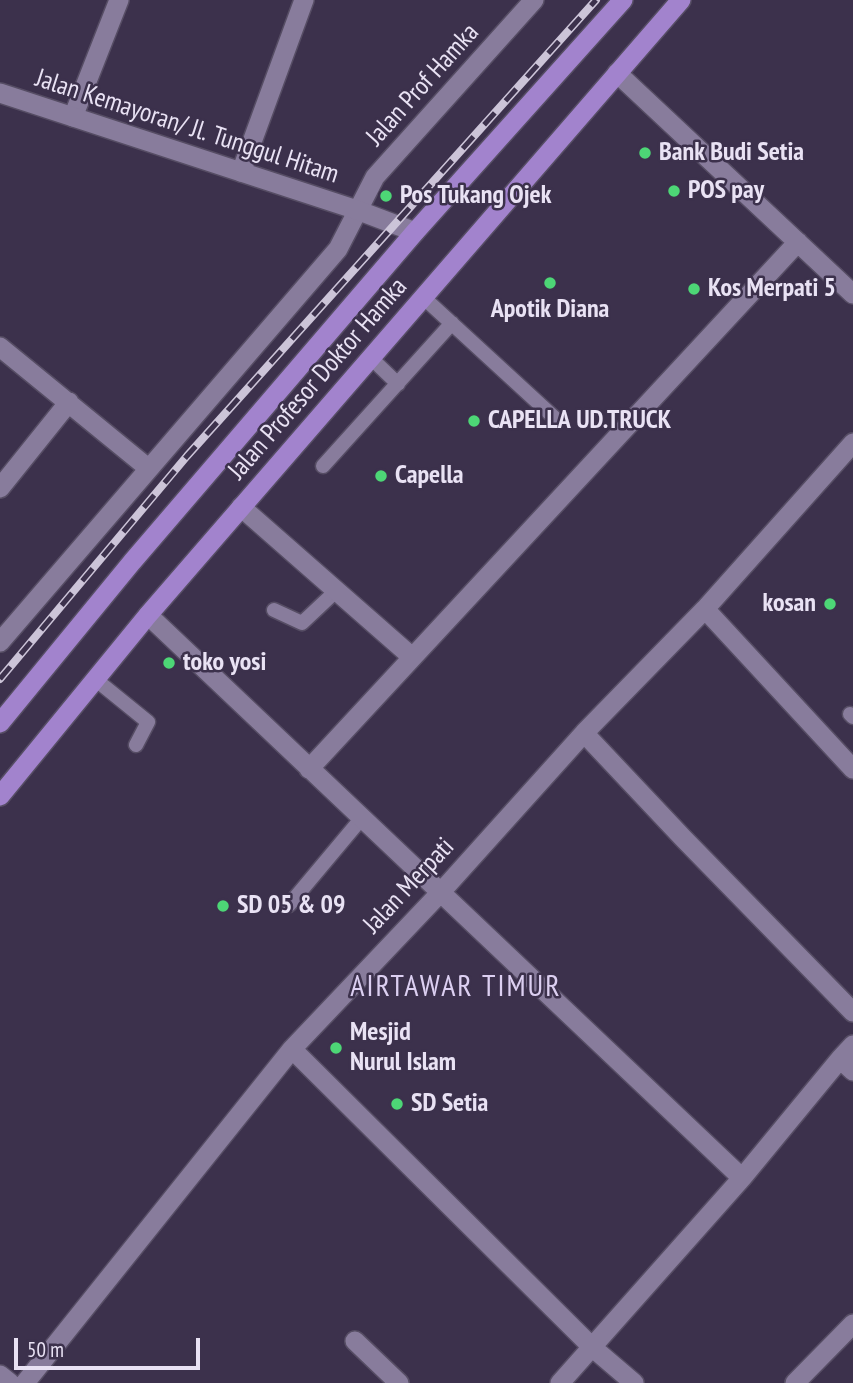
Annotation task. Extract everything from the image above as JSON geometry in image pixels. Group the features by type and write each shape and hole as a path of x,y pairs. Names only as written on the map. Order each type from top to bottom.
{"highway":[{"name":"Jalan Profesor Doktor Hamka","path":"0,723 132,562 415,232 623,0"},
{"name":"Jalan Profesor Doktor Hamka","path":"0,796 148,615 681,0"}],"street":[{"path":"73,117 119,0"},
{"path":"241,172 304,0"},
{"name":"Jalan Prof Hamka","path":"0,642 338,249 375,177 534,0"},
{"path":"617,74 853,294"},
{"name":"Jalan Kemayoran/ Jl. Tunggul Hitam","path":"0,93 357,210 415,232"},
{"path":"309,769 798,242"},
{"path":"0,348 148,468"},
{"path":"0,488 69,402"},
{"name":"Jalan Merpati","path":"25,1383 292,1049 441,892 584,733 705,609 853,443"},
{"path":"241,507 412,657"},
{"path":"705,609 853,768"},
{"path":"148,615 742,1178"},
{"path":"584,733 853,1012"},
{"path":"292,1049 593,1348 634,1383"},
{"path":"561,1383 849,1058"},
{"path":"796,1383 853,1324"},
{"path":"355,1341 399,1383"},
{"path":"0,1375 10,1383"}],"lane":[{"path":"424,297 558,421"},
{"path":"323,466 452,323"},
{"path":"371,358 398,384"},
{"path":"274,610 302,623 336,591"},
{"path":"95,679 148,722 136,745"},
{"path":"289,905 361,819"}],"railway":[{"path":"0,679 187,456 596,0"}],"place":[{"name":"Bank Budi Setia","path":"645,153"},
{"name":"POS pay","path":"674,191"},
{"name":"Pos Tukang Ojek","path":"386,196"},
{"name":"Apotik Diana","path":"550,283"},
{"name":"Kos Merpati 5","path":"694,289"},
{"name":"CAPELLA UD.TRUCK","path":"474,421"},
{"name":"Capella","path":"381,476"},
{"name":"kosan","path":"830,604"},
{"name":"toko yosi","path":"169,663"},
{"name":"SD 05 & 09","path":"223,906"},
{"name":"Mesjid Nurul Islam","path":"336,1048"},
{"name":"SD Setia","path":"397,1104"}],"district":[{"name":"AIRTAWAR TIMUR","path":"456,987"}]}
